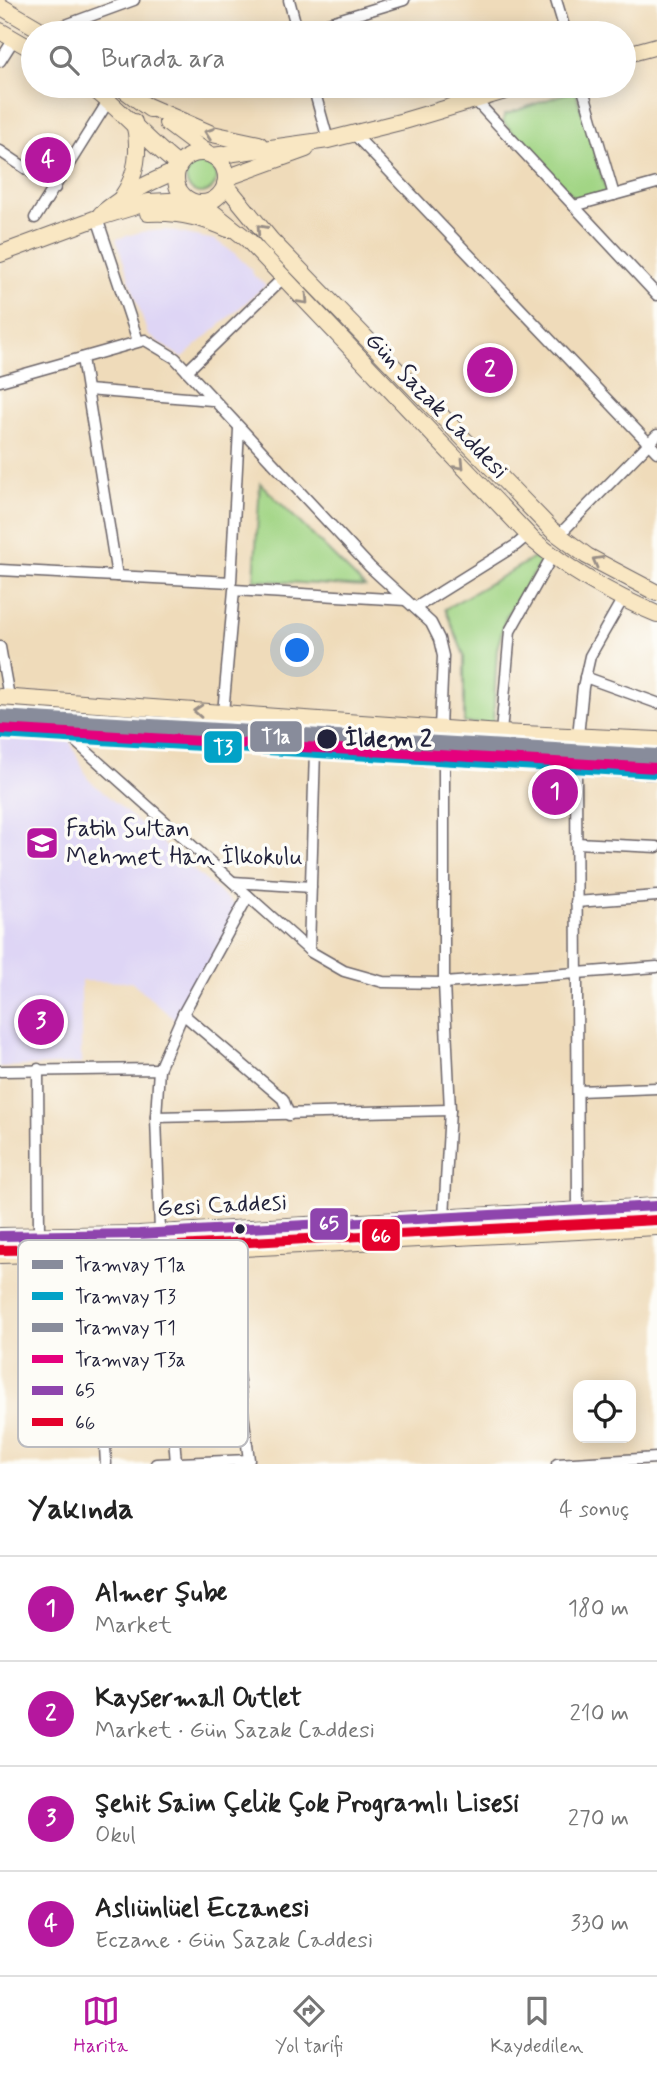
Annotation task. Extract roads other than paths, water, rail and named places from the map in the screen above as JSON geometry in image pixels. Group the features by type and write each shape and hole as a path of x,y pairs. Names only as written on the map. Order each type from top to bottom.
{"street":[{"path":"77,21 134,0"},
{"path":"289,0 295,21"},
{"path":"337,21 404,0"},
{"path":"556,0 562,21"},
{"path":"0,6 25,21"},
{"path":"0,61 7,35"},
{"path":"636,52 657,46"},
{"path":"106,98 134,122 177,168 176,185 183,196 194,202"},
{"path":"135,98 223,165 226,181"},
{"path":"316,98 328,140"},
{"path":"97,218 122,197 177,168 188,156 201,152 210,154 328,140 482,98"},
{"path":"586,98 614,195"},
{"path":"35,218 109,100"},
{"path":"475,100 657,295"},
{"path":"143,104 180,122 225,138 262,144 300,144"},
{"path":"122,197 131,182 135,165 137,147 134,122"},
{"path":"354,134 652,438 657,452"},
{"path":"0,254 149,202 214,200 226,181 328,140"},
{"path":"0,152 54,188"},
{"name":"Gün Sazak Caddesi","path":"226,181 254,222 356,330 559,534 587,556 657,593"},
{"path":"574,206 657,183"},
{"name":"Gün Sazak Caddesi","path":"194,202 225,220 248,240 528,535 552,556 622,600 657,614"},
{"path":"97,218 177,213 212,222 248,240"},
{"path":"97,218 138,341"},
{"path":"187,371 284,278"},
{"path":"0,381 145,340 175,358 370,567 431,623 442,648 444,665 440,728"},
{"path":"82,358 117,576"},
{"path":"87,390 212,400"},
{"path":"223,713 233,586 239,429"},
{"path":"559,534 652,438"},
{"path":"415,608 528,535"},
{"path":"501,733 510,631 552,556"},
{"path":"0,570 117,576 406,600"},
{"path":"578,736 590,656 622,600"},
{"path":"0,647 4,697 501,733 657,740"},
{"path":"585,677 657,703"},
{"path":"0,729 657,772"},
{"path":"66,733 309,950 332,966 383,982 444,983 657,967"},
{"path":"309,950 315,750"},
{"path":"444,759 444,983 450,1110 444,1217"},
{"path":"576,768 578,1210"},
{"path":"576,842 657,847"},
{"path":"233,882 311,887"},
{"path":"576,902 657,895"},
{"path":"160,1232 156,1117 159,1069 183,1014 248,896"},
{"path":"183,1014 283,1099 289,1115"},
{"path":"38,1069 39,1235"},
{"path":"0,1071 159,1069"},
{"path":"578,1091 657,1087"},
{"path":"156,1117 450,1110"},
{"name":"Gesi Caddesi","path":"0,1236 160,1232 657,1206"},
{"name":"Gesi Caddesi","path":"248,1248 657,1227"},
{"name":"Gesi Caddesi","path":"0,1255 18,1254"},
{"path":"156,1464 248,1460 246,1447"},
{"path":"557,1464 657,1458"}],"tram line":[{"name":"T1","path":"0,715 657,754"},
{"name":"T1a","path":"0,720 657,759"},
{"name":"T3a","path":"0,729 656,768"},
{"name":"T3","path":"0,734 656,773"}],"place":[{"name":"Aslıünlüel Eczanesi","path":"48,160"},
{"name":"Kaysermall Outlet","path":"490,370"},
{"name":"İldem 2","path":"327,739"},
{"name":"Almer şube","path":"555,792"},
{"name":"Fatih Sultan Mehmet Han İlkokulu","path":"42,843"},
{"name":"Şehit Saim Çelik Çok Programlı Lisesi","path":"41,1022"}]}
